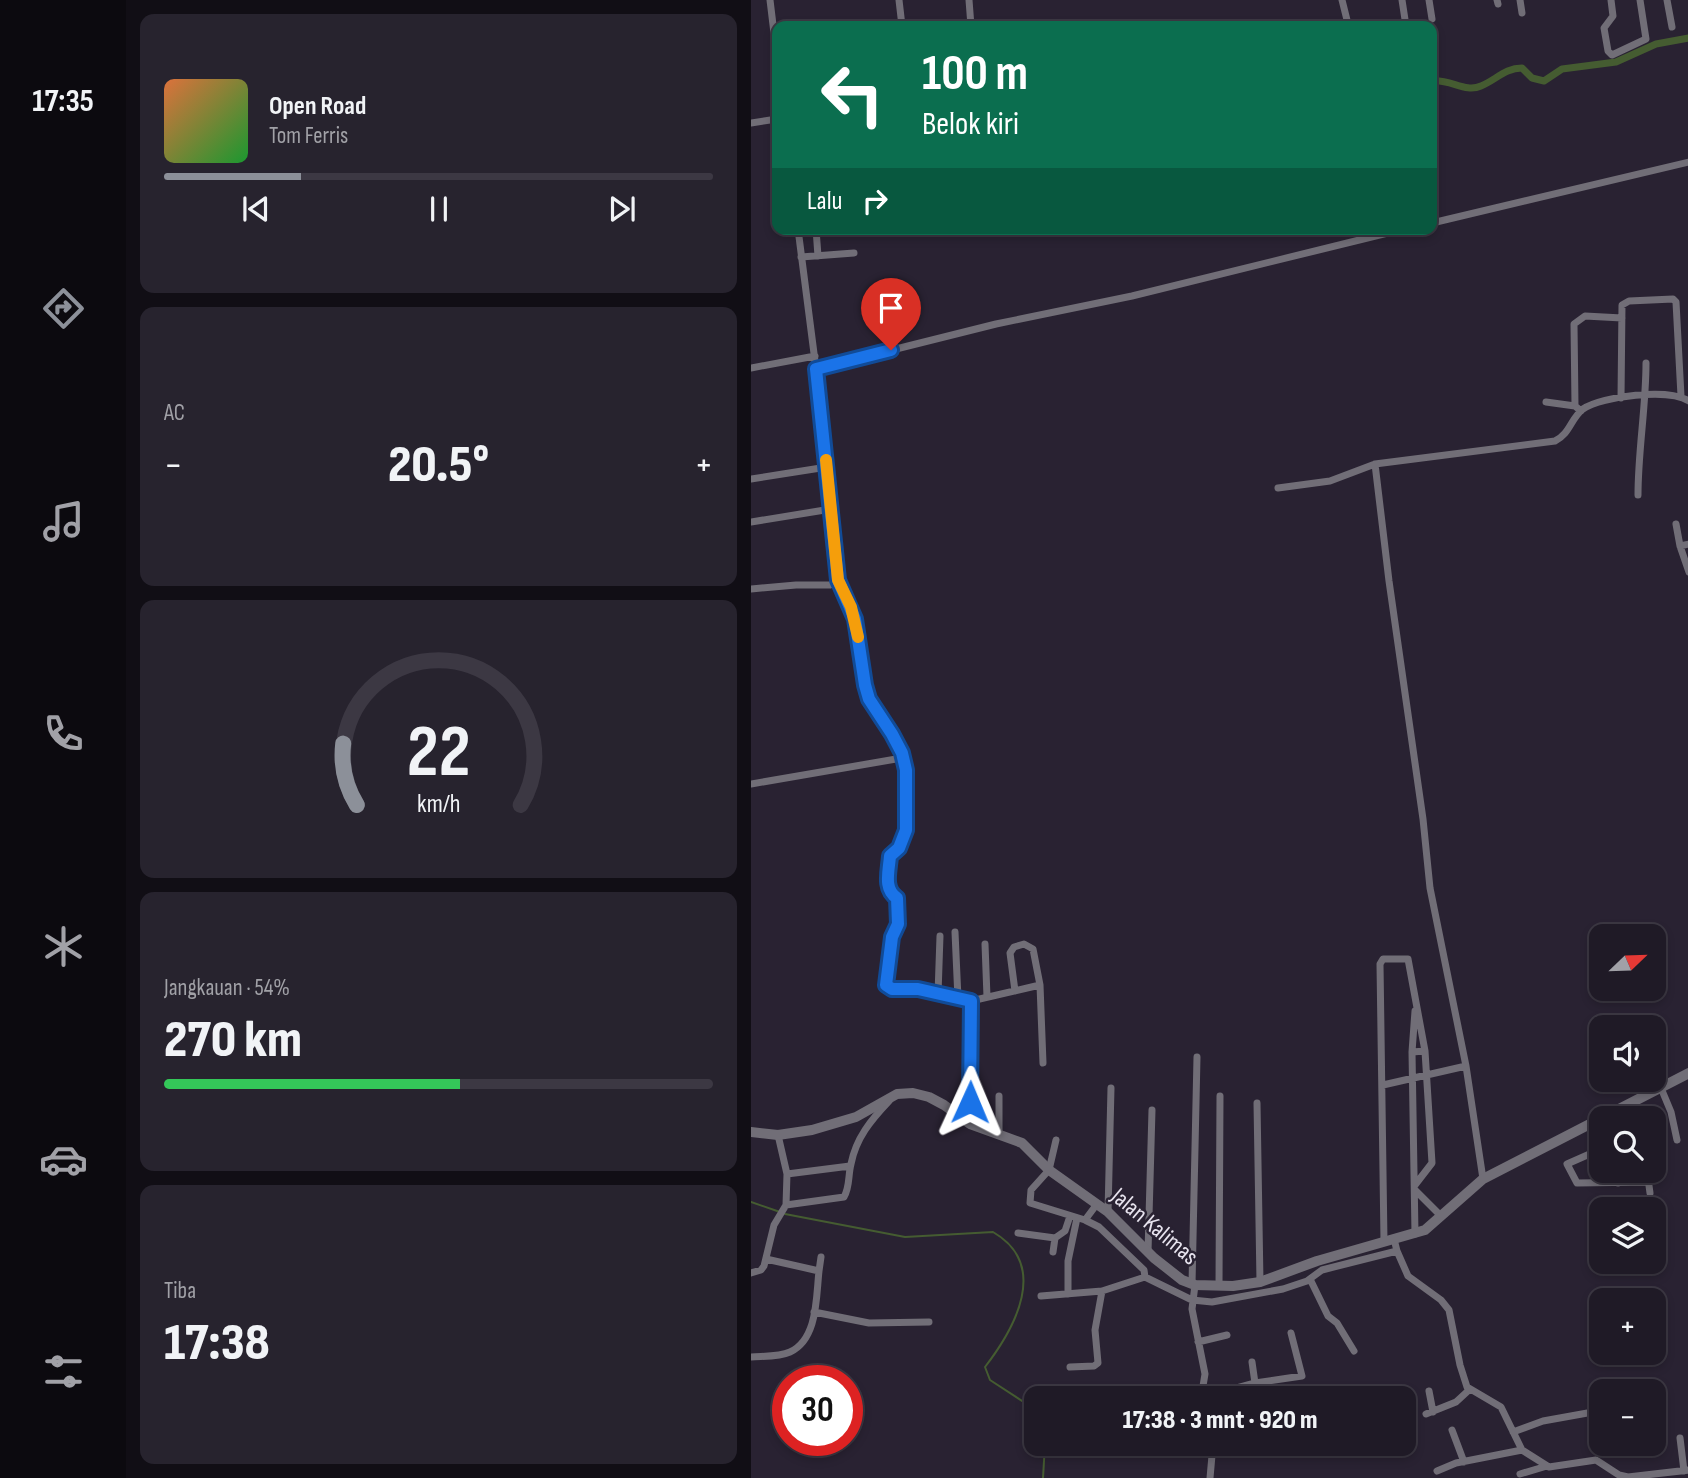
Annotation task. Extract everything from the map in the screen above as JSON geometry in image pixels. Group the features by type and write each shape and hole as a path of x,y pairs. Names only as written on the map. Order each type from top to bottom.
{"street":[{"path":"770,0 773,21"},
{"path":"899,0 901,21"},
{"path":"969,0 971,21"},
{"path":"1342,0 1347,20"},
{"path":"1402,0 1405,21"},
{"path":"1429,0 1432,19"},
{"path":"1520,0 1522,13"},
{"path":"1611,0 1612,19 1604,28 1608,51 1612,55 1645,39 1640,0"},
{"path":"1667,0 1672,27"},
{"path":"751,123 772,121"},
{"path":"1437,222 1688,162"},
{"path":"799,235 815,356 838,580 855,619 869,699 892,734 906,770 906,830 899,848 890,856 888,887 889,892 897,898 898,924 892,937 886,985 892,989 918,989 971,1001 1040,985"},
{"path":"816,235 817,256"},
{"path":"816,369 1380,235"},
{"path":"801,257 854,253"},
{"path":"1621,398 1622,305 1625,302 1675,300 1681,396"},
{"path":"1278,488 1330,481 1375,464 1549,442 1565,435 1578,409 1574,324 1582,316 1622,318"},
{"path":"751,368 815,356"},
{"path":"1679,359 1688,358"},
{"path":"1638,495 1646,363"},
{"path":"1546,402 1578,409 1621,398 1659,393 1681,396 1688,401"},
{"path":"1375,464 1389,581 1424,819 1430,888 1466,1066 1483,1179"},
{"path":"751,478 827,467"},
{"path":"751,522 831,509"},
{"path":"1676,524 1684,545 1688,572"},
{"path":"751,589 830,585 838,580"},
{"path":"751,784 902,758"},
{"path":"955,932 958,999"},
{"path":"938,994 940,936"},
{"path":"985,944 987,997"},
{"path":"1015,991 1010,953 1013,947 1024,944 1033,949 1040,985 1043,1063"},
{"path":"1415,1188 1432,1163 1425,1051 1408,959 1381,961 1383,1085 1393,1244 1411,1279 1441,1300 1449,1310 1460,1365 1469,1390 1501,1407 1522,1450 1548,1466 1551,1478"},
{"path":"1415,1000 1412,1052 1415,1234"},
{"path":"970,1124 971,1001"},
{"path":"1412,1052 1425,1051"},
{"path":"1197,1057 1194,1290 1191,1309 1205,1374 1202,1386"},
{"path":"1383,1085 1466,1066"},
{"name":"Jalan Kalimas","path":"1666,1085 1688,1073"},
{"path":"1108,1212 1111,1088"},
{"name":"Jalan Kalimas","path":"897,1094 913,1093 929,1097 970,1124 1022,1143 1046,1174 1086,1213 1108,1212 1148,1252 1194,1290 1260,1282 1317,1261 1393,1244 1433,1224 1483,1179 1653,1092"},
{"path":"1663,1092 1671,1112 1677,1140"},
{"path":"751,1132 778,1135 838,1124 897,1094"},
{"path":"785,1206 844,1197 850,1166 861,1135 897,1094"},
{"path":"999,1096 999,1134"},
{"path":"1219,1286 1220,1096"},
{"path":"1257,1103 1260,1282"},
{"path":"1148,1252 1152,1110"},
{"path":"751,1273 761,1270 774,1225 785,1206 787,1174 778,1135"},
{"path":"1056,1140 1046,1174 1032,1190 1030,1203 1086,1213 1144,1270 1145,1277"},
{"path":"1589,1154 1569,1163 1568,1168 1576,1183 1589,1183"},
{"path":"787,1174 850,1166"},
{"path":"1649,1183 1650,1193"},
{"path":"1415,1188 1441,1216"},
{"path":"1018,1233 1055,1238 1086,1213"},
{"path":"1068,1294 1068,1261 1086,1213"},
{"path":"1053,1252 1055,1238"},
{"path":"1041,1296 1102,1291 1145,1277 1194,1290 1212,1302 1283,1289 1310,1279 1322,1270 1393,1244"},
{"path":"751,1357 783,1354 797,1347 808,1336 821,1257"},
{"path":"766,1259 819,1271"},
{"path":"1310,1279 1328,1316 1337,1323 1354,1351"},
{"path":"1070,1367 1094,1366 1098,1363 1095,1330 1102,1291"},
{"path":"814,1311 869,1323 929,1322"},
{"path":"1244,1386 1302,1376 1291,1334"},
{"path":"1198,1342 1227,1335"},
{"path":"1251,1362 1255,1383"},
{"path":"1429,1391 1429,1413 1456,1402 1469,1390"},
{"path":"1513,1432 1543,1421 1589,1413"},
{"path":"1452,1430 1464,1462"},
{"path":"1520,1474 1548,1466 1596,1461 1619,1475 1651,1476 1686,1471 1680,1438"},
{"path":"1437,1471 1464,1462 1522,1450"},
{"path":"1210,1478 1211,1456"}],"waterway":[{"path":"1437,81 1475,88 1511,70 1522,68 1532,78 1544,81 1562,69 1616,62 1656,44 1689,38"},
{"path":"751,1202 780,1212"},
{"path":"785,1214 905,1237 993,1232 1010,1246 1020,1262 1022,1297 1007,1334 985,1367 990,1380 1024,1402"},
{"path":"1043,1478 1044,1456"}],"slow traffic":[{"path":"826,460 838,580 851,607 858,637"}],"route":[{"path":"891,350 816,369 838,580 855,619 869,699 902,753 906,770 906,830 899,848 890,856 888,887 889,892 897,898 898,924 892,937 886,985 892,989 918,989 971,1001 970,1102"}]}
